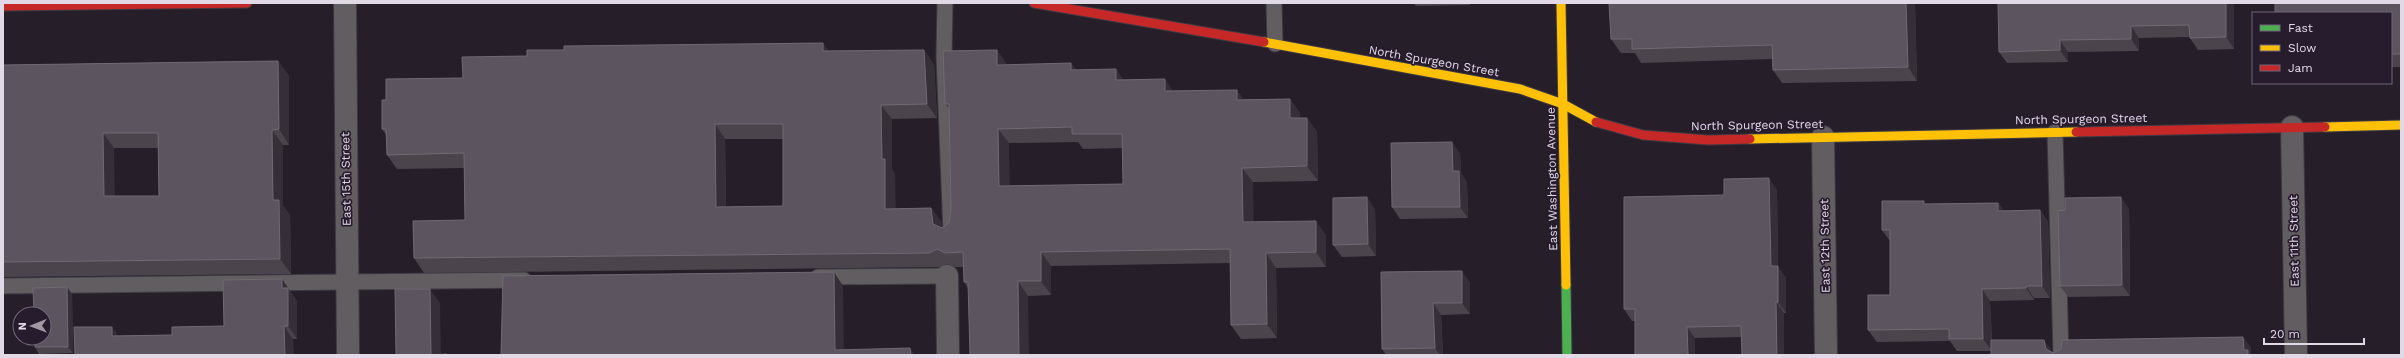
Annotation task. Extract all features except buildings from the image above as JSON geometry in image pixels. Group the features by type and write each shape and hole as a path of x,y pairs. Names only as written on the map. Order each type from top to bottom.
{"street":[{"path":"3,6 247,3"},
{"name":"East 15th Street","path":"345,3 348,355"},
{"name":"North Spurgeon Street","path":"1034,3 1275,44 1520,89 1563,104 1595,122 1643,135 1708,140 2401,125"},
{"name":"East Washington Avenue","path":"1561,3 1567,355"},
{"name":"East 11th Street","path":"2292,127 2296,355"},
{"name":"East 12th Street","path":"1823,137 1826,355"},
{"path":"946,276 948,355"}],"lane":[{"path":"945,3 944,57 951,234"},
{"path":"1274,3 1275,44"},
{"path":"2055,132 2060,355"},
{"path":"803,277 946,276"},
{"path":"3,286 539,280"}],"traffic: fast":[{"path":"1566,285 1567,355"}],"traffic: slow":[{"path":"1561,3 1566,285"},
{"path":"1264,42 1520,89 1563,104 1596,122"},
{"path":"2325,127 2401,125"},
{"path":"1750,139 2076,132"}],"traffic: jam":[{"path":"3,6 247,3"},
{"path":"1034,3 1264,42"},
{"path":"1596,122 1643,135 1708,140 1750,139"},
{"path":"2076,132 2325,127"}]}
